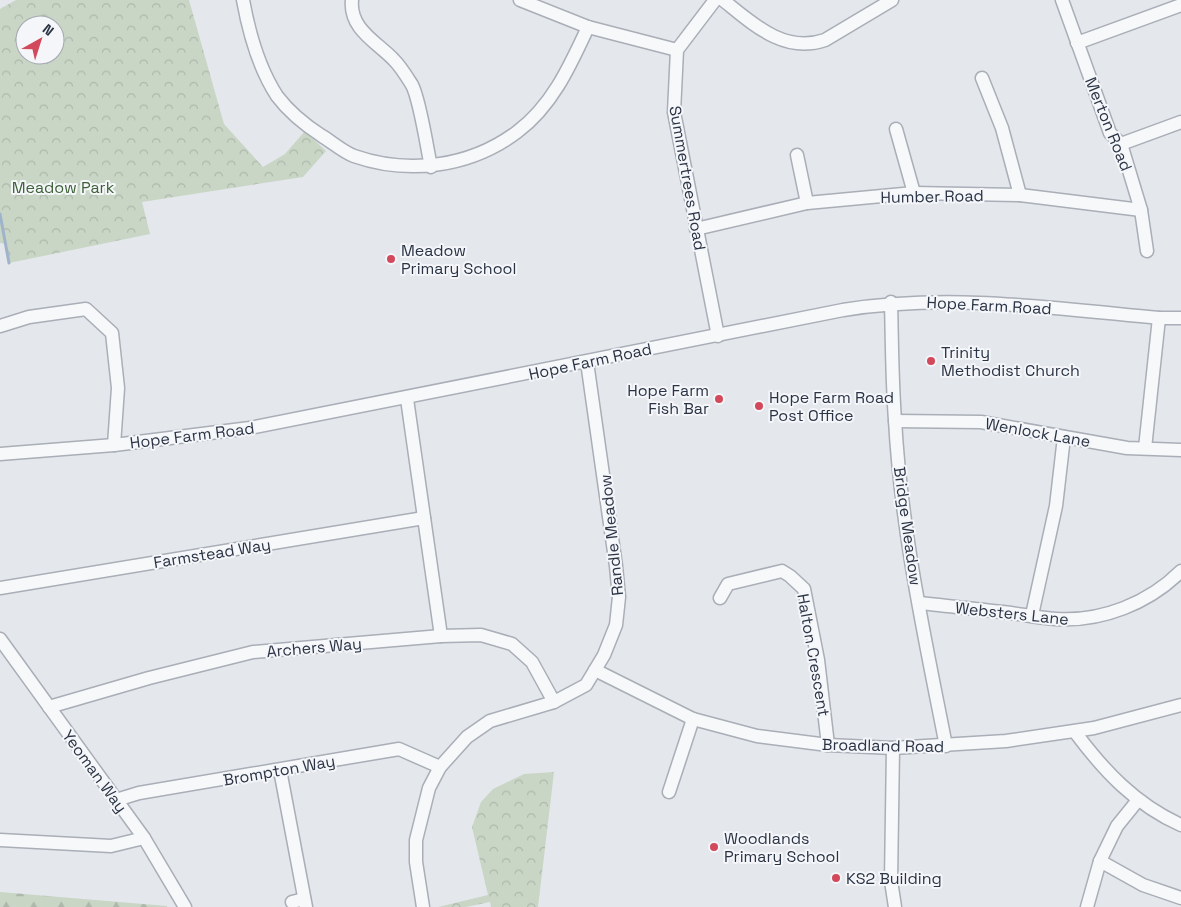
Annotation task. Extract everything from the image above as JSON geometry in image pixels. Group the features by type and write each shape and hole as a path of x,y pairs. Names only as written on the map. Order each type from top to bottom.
{"street":[{"path":"242,0 257,56 278,96 291,112 310,128 353,156 386,163 431,167 476,156 517,132 553,95 568,72 588,27"},
{"path":"352,0 353,15 357,25 366,36 395,61 413,86 431,167"},
{"path":"520,0 588,27 677,50 715,0"},
{"path":"723,0 763,31 784,42 800,44 814,44 825,40 892,0"},
{"name":"Merton Road","path":"1062,0 1110,133 1121,144 1141,210 1147,251"},
{"path":"1078,43 1181,5"},
{"name":"Summertrees Road","path":"677,50 674,112 718,336"},
{"path":"982,78 1002,128 1020,195"},
{"path":"1121,144 1181,122"},
{"path":"896,129 914,193"},
{"path":"796,155 807,203"},
{"name":"Humber Road","path":"696,229 807,203 914,193 1020,195 1141,210"},
{"name":"Hope Farm Road","path":"0,454 114,445 250,428 407,399 843,310 891,302 984,301 1159,318 1181,318"},
{"name":"Bridge Meadow","path":"891,302 895,421 910,548 946,746"},
{"path":"0,326 29,317 86,309 112,333 118,388 114,445"},
{"path":"1145,448 1159,318"},
{"name":"Randle Meadow","path":"423,907 416,862 416,840 428,788 440,767 467,737 490,721 554,702 586,685 616,625 619,597 610,512 587,362"},
{"path":"407,399 441,636"},
{"name":"Wenlock Lane","path":"895,421 981,422 1015,426 1127,448 1181,450"},
{"path":"1032,616 1056,506 1064,437"},
{"name":"Farmstead Way","path":"0,588 424,518"},
{"name":"Halton Crescent","path":"720,598 723,581 782,571 804,589 818,660 828,745"},
{"name":"Websters Lane","path":"920,603 1074,620 1114,613 1135,603 1171,581 1181,571"},
{"name":"Archers Way","path":"49,707 149,678 253,652 441,636 481,635 495,637 512,644 532,662 554,702"},
{"name":"Yeoman Way","path":"0,639 144,838 185,907"},
{"name":"Broadland Road","path":"595,670 694,719 757,736 828,745 893,748 1006,742 1075,732 1181,705"},
{"path":"669,792 694,719"},
{"path":"1075,732 1112,777 1138,800 1181,825"},
{"path":"893,748 892,881 895,907"},
{"name":"Brompton Way","path":"116,800 139,793 399,749 440,767"},
{"path":"280,770 301,903"},
{"path":"1087,907 1100,861 1117,826 1138,800"},
{"path":"0,840 111,846 144,838"},
{"path":"1100,861 1143,885 1181,898"}],"green space":[{"name":"Meadow Park","path":"16,0 189,0 224,124 263,167 285,154 305,131 326,151 303,177 142,202 150,234 9,263 6,244 0,243 0,9"},
{"path":"554,772 538,907 491,907 490,902 466,907 438,907 488,895 472,827 481,802 493,789 524,774"},
{"path":"0,892 167,906 167,907 0,907"}],"waterway":[{"path":"0,214 9,263"}],"place":[{"name":"Meadow Primary School","path":"391,259"},
{"name":"Trinity Methodist Church","path":"931,361"},
{"name":"Hope Farm Fish Bar","path":"719,399"},
{"name":"Hope Farm Road Post Office","path":"759,406"},
{"name":"Woodlands Primary School","path":"714,847"},
{"name":"KS2 Building","path":"836,878"}]}
